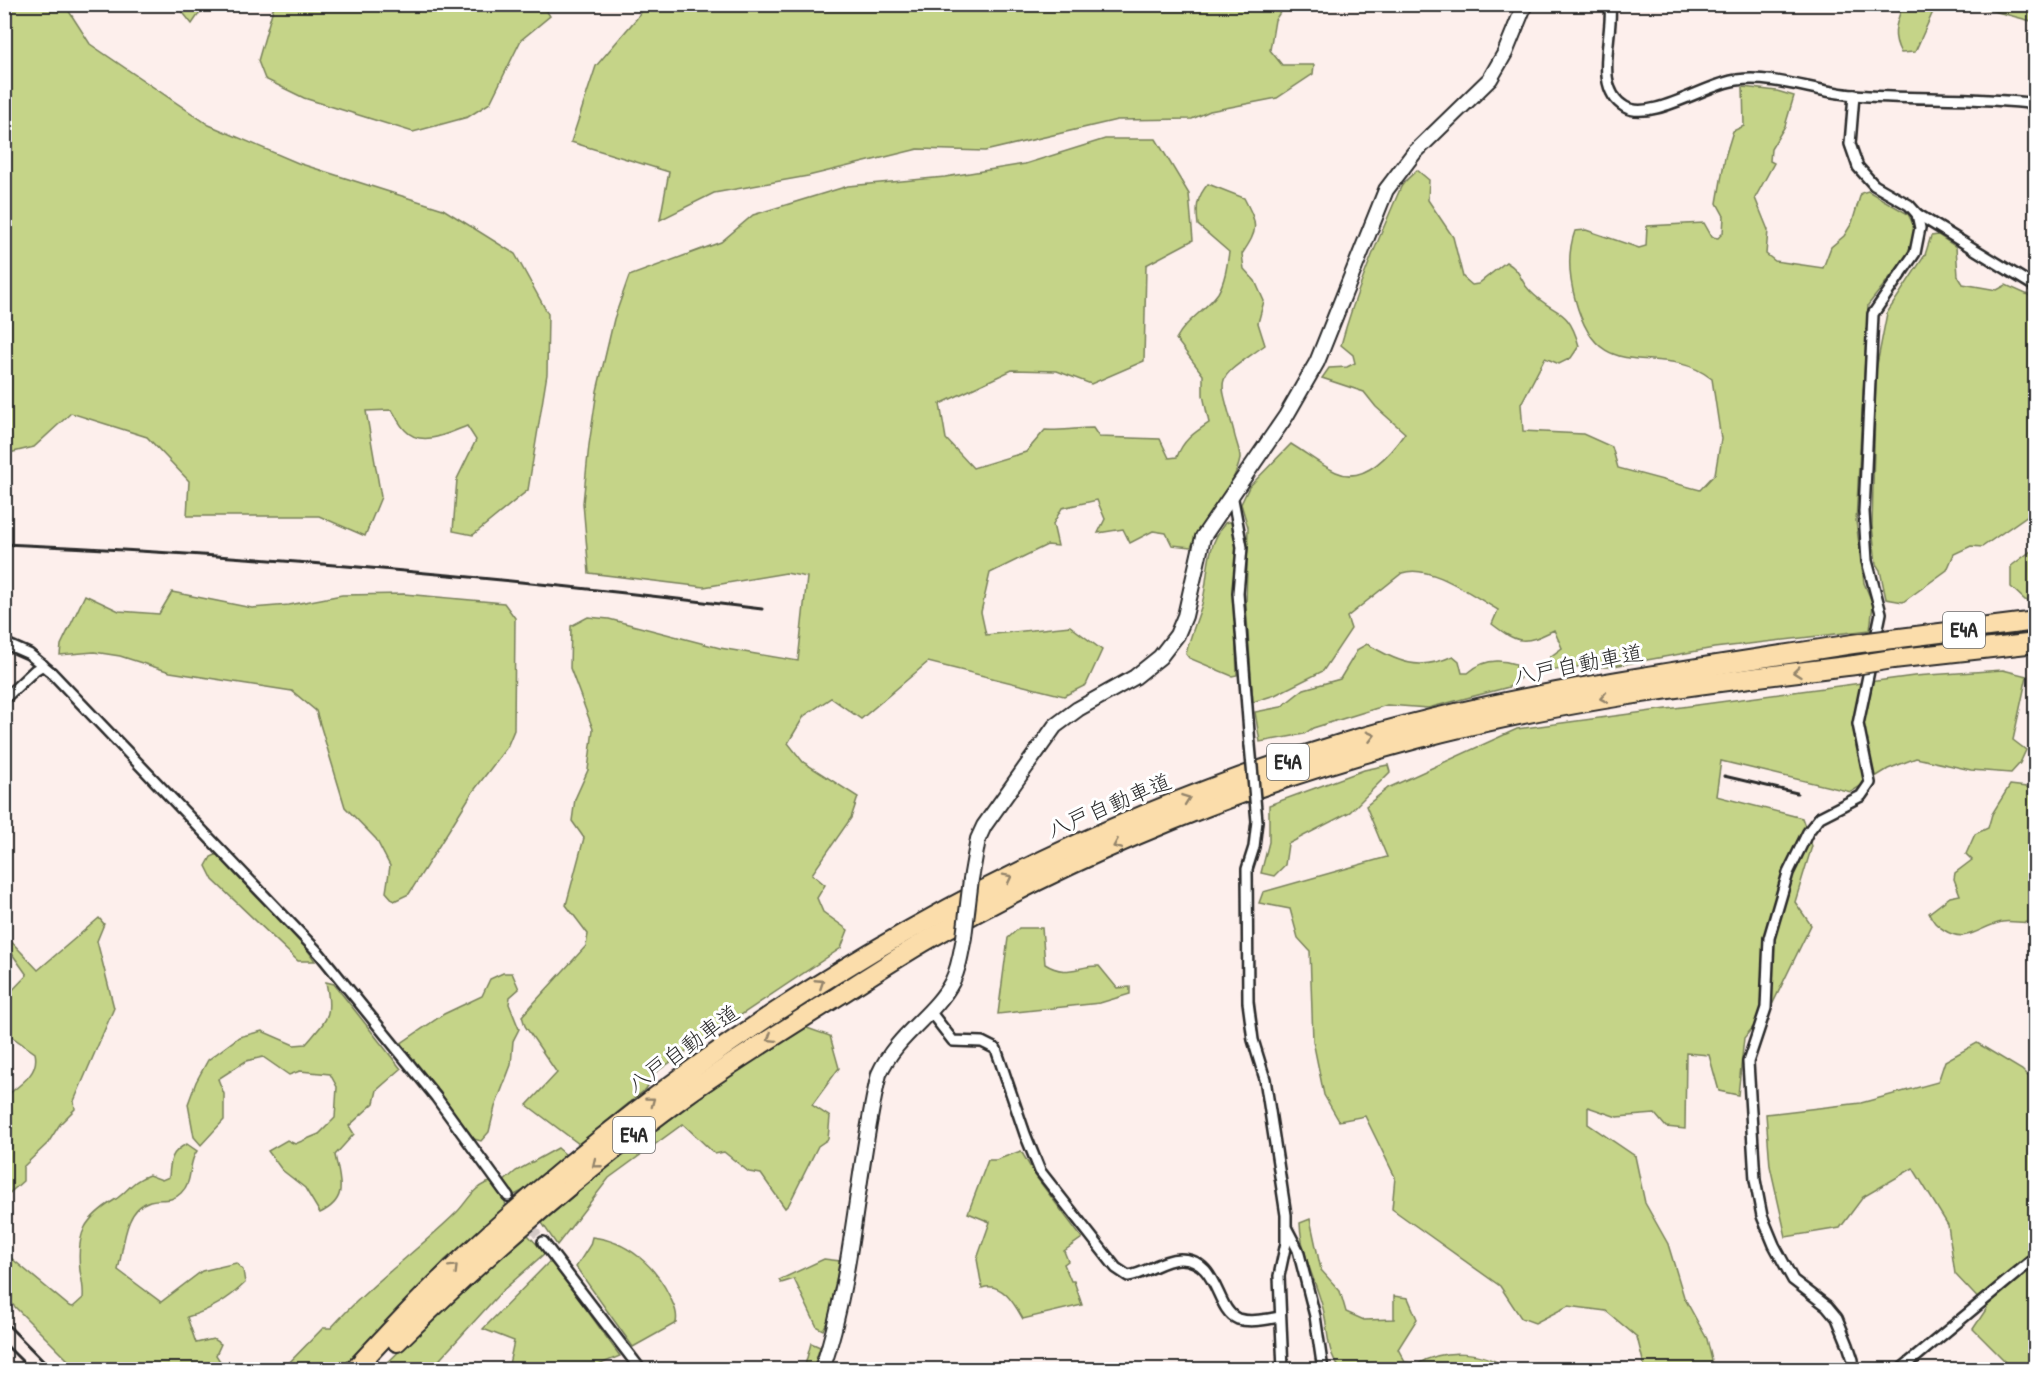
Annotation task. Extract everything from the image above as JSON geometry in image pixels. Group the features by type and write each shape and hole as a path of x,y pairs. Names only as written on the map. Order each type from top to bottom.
{"highway":[{"name":"八戸自動車道","path":"354,1370 461,1260 542,1189 609,1133 730,1043 831,976 918,925 1071,845 1271,768 1341,744 1413,725 1567,690 1852,644 2036,621"},
{"name":"八戸自動車道","path":"371,1370 470,1271 593,1167 687,1094 928,940 1080,861 1180,819 1276,783 1417,739 1593,700 1694,683 2036,643"}],"street":[{"path":"822,1370 832,1339 879,1074 887,1056 951,984 958,968 978,839 984,826 1040,743 1055,726 1078,709 1135,677 1169,647 1185,616 1203,537 1286,416 1317,362 1386,190 1414,153 1490,79 1505,53 1526,4"},
{"path":"1610,4 1607,79 1616,99 1632,110 1655,108 1718,85 1745,79 1854,95 2036,104"},
{"path":"1854,95 1850,133 1853,155 1858,167 1874,185 2036,287"},
{"path":"1852,1370 1848,1345 1837,1318 1827,1306 1793,1280 1774,1245 1762,1216 1755,1180 1748,1062 1766,1008 1769,938 1788,873 1808,832 1820,817 1861,796 1870,783 1858,724 1881,613 1868,561 1864,512 1873,314 1915,253 1920,228 1917,214"},
{"path":"1232,494 1242,548 1238,593 1257,820 1255,840 1247,869 1249,1019 1265,1079 1287,1229 1279,1276 1283,1370"},
{"path":"4,643 43,665 319,954 435,1097 508,1196"},
{"path":"4,699 34,670 43,665"},
{"path":"929,1010 953,1041 982,1042 996,1049 1040,1171 1116,1268 1128,1276 1141,1275 1180,1259 1191,1261 1212,1278 1223,1304 1237,1318 1251,1320 1280,1317"},
{"path":"1287,1229 1298,1250 1315,1316 1323,1370"},
{"path":"543,1242 641,1370"},
{"path":"1900,1370 2036,1257"}],"green space":[{"path":"542,4 550,16 521,40 490,103 468,117 413,132 304,98 265,79 258,61 274,5"},
{"path":"4,5 65,5 90,44 209,125 298,163 443,209 515,254 548,314 547,374 528,490 473,535 453,531 457,479 476,440 467,426 444,435 419,438 405,430 392,410 366,411 381,497 365,536 319,516 187,516 189,481 147,437 71,413 34,447 5,454"},
{"path":"177,5 205,5 192,24"},
{"path":"644,5 1285,5 1275,20 1270,50 1282,65 1314,65 1313,74 1277,98 1210,111 1192,119 1117,120 985,151 918,149 808,176 714,193 660,220 669,172 571,142 596,66 637,18"},
{"path":"1903,5 1936,5 1915,52 1901,53 1896,40 1897,24"},
{"path":"1975,5 2035,5 2035,22 1982,8"},
{"path":"1743,87 1777,91 1794,96 1785,126 1771,149 1770,161 1774,163 1755,198 1768,230 1766,254 1775,261 1823,268 1831,247 1844,236 1852,223 1861,193 1868,191 1908,214 1914,226 1914,238 1906,257 1868,305 1856,521 1864,583 1873,604 1870,630 1714,648 1608,667 1584,666 1549,671 1550,657 1562,648 1554,630 1528,640 1515,639 1492,624 1498,610 1451,582 1413,571 1402,573 1347,617 1351,629 1323,671 1275,695 1253,702 1246,605 1248,527 1241,504 1249,487 1291,444 1336,472 1346,475 1357,474 1376,465 1405,433 1376,407 1364,392 1322,378 1329,368 1347,367 1355,363 1353,355 1341,345 1347,325 1368,264 1401,187 1417,170 1429,180 1428,200 1453,237 1463,277 1472,285 1478,284 1506,262 1518,272 1530,291 1565,317 1575,333 1579,346 1571,358 1559,364 1545,358 1521,404 1523,431 1583,434 1612,447 1618,468 1700,490 1715,474 1721,439 1712,379 1691,367 1671,362 1615,355 1599,346 1586,328 1575,299 1570,274 1570,256 1575,231 1586,230 1639,248 1646,246 1647,226 1704,223 1712,237 1718,238 1723,233 1724,216 1717,203 1725,157 1733,131 1744,126"},
{"path":"1105,139 1156,139 1189,194 1193,240 1146,265 1144,361 1091,384 1057,371 1012,370 940,404 946,439 973,468 1026,452 1045,430 1093,428 1099,437 1160,439 1169,458 1177,457 1186,441 1209,423 1203,395 1203,375 1176,339 1185,326 1218,293 1224,278 1229,252 1198,225 1198,203 1208,184 1244,198 1249,207 1255,227 1242,254 1244,269 1255,281 1264,301 1258,323 1265,345 1236,366 1224,380 1225,398 1240,456 1232,481 1191,547 1172,545 1166,533 1153,531 1130,543 1123,529 1098,533 1105,519 1097,500 1062,508 1053,524 1058,546 1047,545 990,573 981,612 986,635 1070,626 1102,650 1086,685 1064,696 928,662 861,719 831,698 804,716 788,743 803,762 858,797 851,818 812,874 825,885 817,898 823,912 848,930 841,948 656,1072 646,1089 579,1144 527,1105 557,1073 525,1026 522,1016 586,946 588,934 566,905 584,838 572,821 575,799 588,770 593,729 570,668 571,626 588,617 609,619 720,648 798,661 807,577 786,573 704,587 589,573 583,503 589,445 597,391 614,319 629,276 721,242 753,215 848,186 945,177 1025,164"},
{"path":"1938,235 1956,247 1958,276 1963,284 1997,290 2006,285 2035,298 2035,510 1982,547 1971,546 1954,554 1947,570 1903,602 1886,599 1880,570 1876,564 1872,525 1876,370 1887,313 1925,255 1931,236"},
{"path":"1232,521 1239,545 1234,593 1237,675 1232,676 1189,658 1186,654 1202,604 1214,543 1225,523"},
{"path":"2035,548 2035,602 2025,600 2011,587 2011,566"},
{"path":"172,592 252,608 289,605 342,595 404,594 504,603 515,618 514,730 507,747 472,793 409,894 394,901 386,892 390,866 376,839 345,807 316,711 292,691 170,672 120,656 94,652 60,655 61,645 85,595 119,611 159,614"},
{"path":"1367,644 1389,656 1409,663 1429,663 1453,656 1459,661 1462,673 1468,673 1490,661 1508,662 1515,664 1520,678 1509,687 1428,708 1387,705 1313,728 1304,734 1260,742 1255,712 1281,707 1304,689 1340,679 1358,649"},
{"path":"2003,670 2027,676 2013,740 2026,750 2020,763 2011,773 1971,770 1916,758 1888,769 1851,792 1721,761 1716,796 1802,818 1812,846 1795,902 1811,925 1773,1003 1744,1038 1738,1095 1719,1091 1709,1055 1686,1053 1685,1129 1666,1127 1655,1114 1617,1117 1588,1107 1588,1124 1635,1156 1645,1203 1668,1244 1684,1297 1707,1339 1714,1369 1645,1369 1637,1337 1606,1311 1568,1306 1535,1323 1521,1318 1500,1286 1392,1209 1395,1177 1365,1116 1339,1121 1324,1095 1313,1041 1310,951 1298,938 1290,909 1259,903 1263,892 1387,857 1366,806 1388,788 1517,729 1914,676"},
{"path":"1388,765 1390,772 1350,812 1288,844 1285,865 1274,876 1261,873 1269,842 1269,805 1364,770"},
{"path":"2010,785 2035,788 2035,839 2032,845 2036,851 2035,921 2002,922 1967,935 1952,934 1937,925 1929,913 1950,897 1960,895 1954,879 1955,873 1972,860 1966,854 1975,834 1988,828 1992,814"},
{"path":"218,854 307,949 315,961 298,961 213,880 206,866 211,857"},
{"path":"99,918 104,924 97,941 114,1008 74,1101 75,1109 60,1124 48,1143 23,1167 23,1181 5,1197 5,1097 27,1079 36,1060 35,1053 5,1032 5,998 27,975 5,944 5,935 38,970"},
{"path":"1019,928 1042,928 1045,964 1066,971 1099,966 1117,988 1130,987 1130,994 1100,1003 998,1014 1008,938"},
{"path":"503,973 512,973 519,989 510,997 509,1004 519,1029 513,1041 511,1065 495,1107 489,1132 481,1141 474,1139 400,1044 444,1014 482,996 490,979"},
{"path":"326,982 334,984 401,1069 377,1090 374,1103 349,1126 354,1134 335,1155 340,1181 339,1195 329,1208 320,1213 305,1188 282,1170 268,1151 287,1140 295,1144 319,1134 335,1118 337,1087 330,1074 300,1071 289,1075 263,1057 246,1061 218,1079 224,1094 224,1120 201,1145 194,1137 188,1104 196,1082 208,1060 239,1037 262,1031 294,1045 306,1044 324,1022 329,1010"},
{"path":"804,1027 830,1036 839,1068 812,1105 830,1117 828,1139 818,1146 785,1208 761,1174 749,1172 724,1152 715,1154 683,1124 609,1178 557,1245 542,1223 668,1119"},
{"path":"1977,1043 2022,1070 2035,1083 2035,1369 2013,1369 1973,1329 1987,1308 1955,1274 1948,1225 1913,1168 1863,1197 1840,1228 1786,1237 1770,1166 1766,1114 1861,1103 1938,1082 1945,1061"},
{"path":"187,1144 197,1151 192,1161 188,1183 174,1198 150,1201 141,1205 135,1212 126,1230 118,1270 161,1302 202,1271 236,1263 243,1270 245,1283 218,1304 187,1317 196,1343 213,1339 221,1344 216,1355 225,1369 77,1369 5,1297 5,1253 73,1307 83,1298 79,1257 81,1236 90,1220 143,1177 149,1175 162,1180 169,1177 172,1157"},
{"path":"558,1148 566,1155 526,1189 505,1200 506,1209 445,1260 344,1369 282,1370 323,1328 331,1328 361,1297 441,1227 480,1186 491,1182 497,1187 516,1171"},
{"path":"1021,1151 1037,1178 1082,1238 1064,1251 1068,1261 1064,1264 1071,1281 1074,1281 1082,1305 1023,1319 1012,1301 1002,1291 996,1288 982,1288 977,1259 990,1222 968,1213 988,1160 996,1160"},
{"path":"1310,1219 1321,1270 1340,1291 1346,1312 1364,1320 1394,1319 1394,1296 1408,1298 1417,1319 1398,1349 1405,1362 1418,1364 1439,1355 1463,1353 1487,1358 1507,1369 1340,1368 1332,1354 1324,1313 1303,1245 1300,1223"},
{"path":"528,1235 545,1253 501,1292 431,1369 380,1370 454,1298"},
{"path":"592,1237 605,1239 628,1249 648,1265 664,1285 670,1297 676,1313 676,1323 633,1347 576,1267 590,1245"},
{"path":"824,1259 840,1261 829,1318 823,1330 817,1327 794,1279 781,1283 779,1280"},
{"path":"548,1263 553,1263 620,1356 598,1365 597,1369 508,1369 514,1341 483,1329"},
{"path":"811,1343 820,1347 813,1369 804,1369"}],"tunnel":[{"path":"508,1196 543,1242"}],"railway":[{"path":"4,544 194,554 384,569 573,587 762,609"},
{"path":"1724,776 1797,793"},
{"path":"4,1321 52,1370"},
{"path":"4,1343 31,1370"}]}
